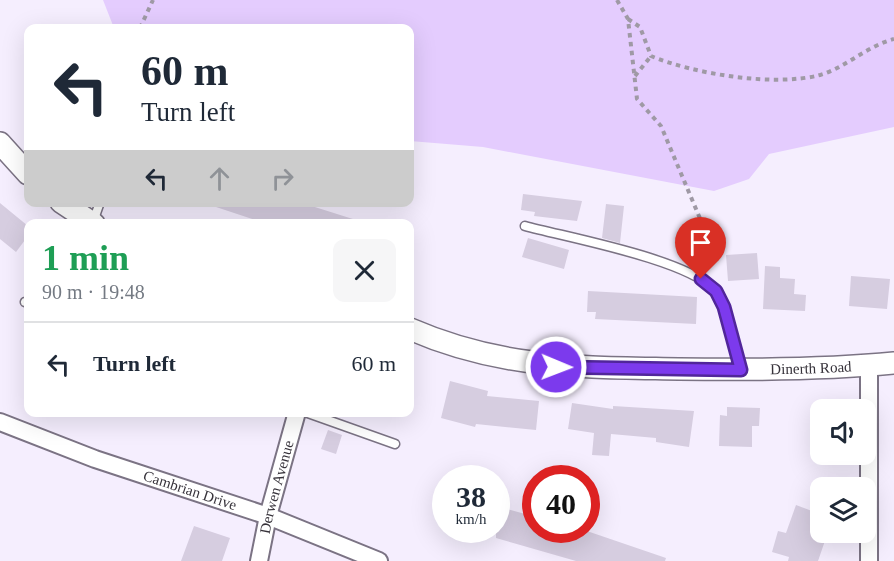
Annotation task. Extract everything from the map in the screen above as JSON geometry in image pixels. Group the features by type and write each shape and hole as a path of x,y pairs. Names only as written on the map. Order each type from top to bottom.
{"street":[{"path":"0,143 24,170"},
{"path":"69,207 87,219"},
{"name":"Dinerth Road","path":"414,330 486,356 556,367 741,370 869,366 894,363"},
{"path":"869,366 869,561"},
{"name":"Derwen Avenue","path":"259,561 268,516 296,417"},
{"name":"Cambrian Drive","path":"0,422 95,459 268,516 379,561"}],"lane":[{"path":"525,226 669,265 701,279 716,291 724,307 741,370"},
{"path":"319,417 395,444"}],"path":[{"path":"142,24 153,0"},
{"path":"616,0 628,19 640,27 651,56 724,75 772,81 821,75 875,44 894,39"},
{"path":"628,19 637,99 661,126 704,228 701,279"},
{"path":"634,77 651,56"}],"shaded area":[{"path":"103,0 894,0 894,127 769,154 749,179 714,191 483,147 414,141 414,24 112,24"}],"building":[{"path":"523,194 582,201 577,221 534,216 535,212 521,210"},
{"path":"0,203 24,223 24,241 16,252 0,239"},
{"path":"606,204 624,206 620,243 602,238"},
{"path":"216,207 315,207 353,219 252,219"},
{"path":"528,238 569,250 564,269 522,257"},
{"path":"757,253 759,279 728,281 726,255"},
{"path":"765,266 780,267 780,278 795,279 794,294 806,295 805,311 763,309"},
{"path":"851,276 890,279 887,309 849,306"},
{"path":"588,291 697,297 696,324 595,319 596,312 587,312"},
{"path":"450,381 488,391 487,396 539,401 536,430 476,424 475,427 441,418"},
{"path":"572,403 613,409 613,406 694,411 689,447 656,442 656,438 611,434 609,456 592,455 594,433 568,429"},
{"path":"727,407 760,408 759,426 752,426 752,447 719,446 720,415 727,416"},
{"path":"328,430 342,435 336,454 321,449"},
{"path":"796,505 810,510 810,543 824,543 818,561 788,561 789,557 772,552 778,531 786,533"},
{"path":"510,510 522,513 522,543 600,543 600,535 666,558 665,561 576,561 510,542"},
{"path":"194,526 230,538 222,561 181,561"}],"route":[{"path":"556,367 741,370 724,307 716,291 701,279"}]}
